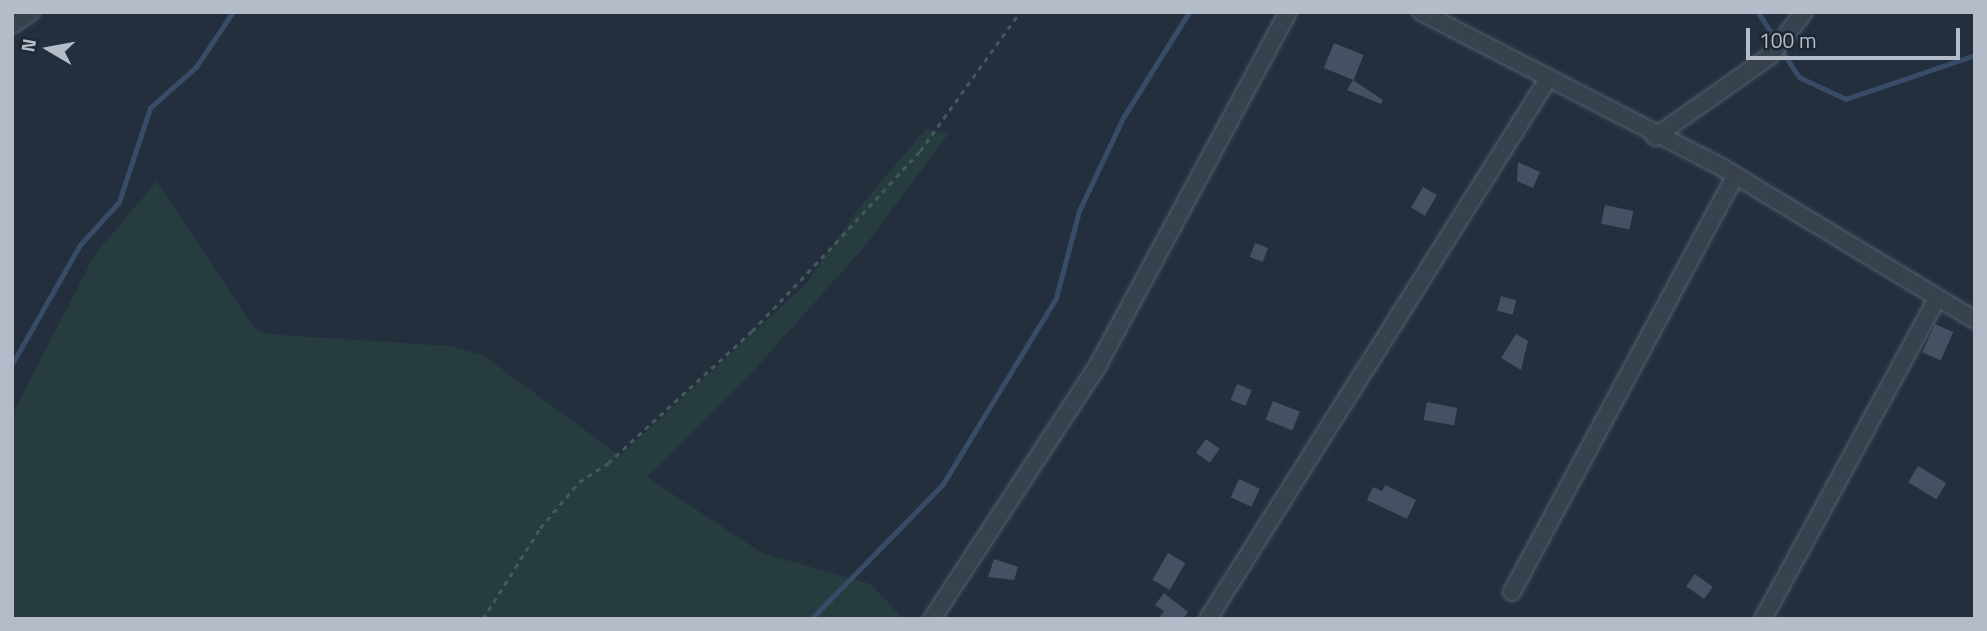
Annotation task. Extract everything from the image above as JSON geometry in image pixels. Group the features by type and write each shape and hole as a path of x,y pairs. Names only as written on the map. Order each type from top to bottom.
{"street":[{"path":"12,25 31,12"},
{"path":"932,619 1097,367 1288,12"},
{"path":"1422,12 1546,82 1735,176 1975,320"},
{"path":"1655,137 1770,56 1804,12"},
{"path":"1208,619 1546,82"},
{"path":"1512,592 1735,176"},
{"path":"1763,619 1937,298"}],"path":[{"path":"483,619 540,528 579,482 608,463 790,291 920,151 1020,12"}],"green space":[{"path":"926,129 949,133 865,246 756,368 647,477 762,553 871,584 903,619 12,619 12,415 95,254 157,181 253,327 266,334 449,346 483,355 620,456 806,284 859,208"}],"building":[{"path":"1334,43 1364,55 1354,80 1324,68"},
{"path":"1353,80 1383,100 1381,104 1347,90"},
{"path":"1518,162 1540,172 1533,188 1517,181"},
{"path":"1423,187 1437,195 1425,216 1411,208"},
{"path":"1605,205 1633,211 1629,230 1601,224"},
{"path":"1255,243 1268,248 1263,262 1250,257"},
{"path":"1501,296 1516,300 1513,315 1497,310"},
{"path":"1935,324 1953,332 1941,360 1922,352"},
{"path":"1516,334 1528,341 1521,370 1501,358"},
{"path":"1237,384 1252,390 1245,406 1231,400"},
{"path":"1273,401 1300,412 1292,430 1266,420"},
{"path":"1427,402 1457,408 1454,426 1424,420"},
{"path":"1206,439 1220,449 1210,463 1196,453"},
{"path":"1918,466 1946,483 1937,499 1908,482"},
{"path":"1239,479 1260,489 1251,507 1231,497"},
{"path":"1385,485 1416,500 1407,519 1367,500 1373,487 1382,491"},
{"path":"1168,553 1185,563 1170,590 1152,580"},
{"path":"994,559 1018,567 1014,580 988,577"},
{"path":"1695,574 1713,587 1704,599 1686,586"},
{"path":"1164,593 1188,612 1183,619 1158,619 1164,611 1155,605"}],"waterway":[{"path":"12,364 80,245 119,202 150,108 196,67 233,12"},
{"path":"811,619 943,484 1056,298 1079,211 1123,118 1189,12"},
{"path":"1758,12 1777,41"},
{"path":"1781,49 1799,77 1846,99 1975,55"}]}
